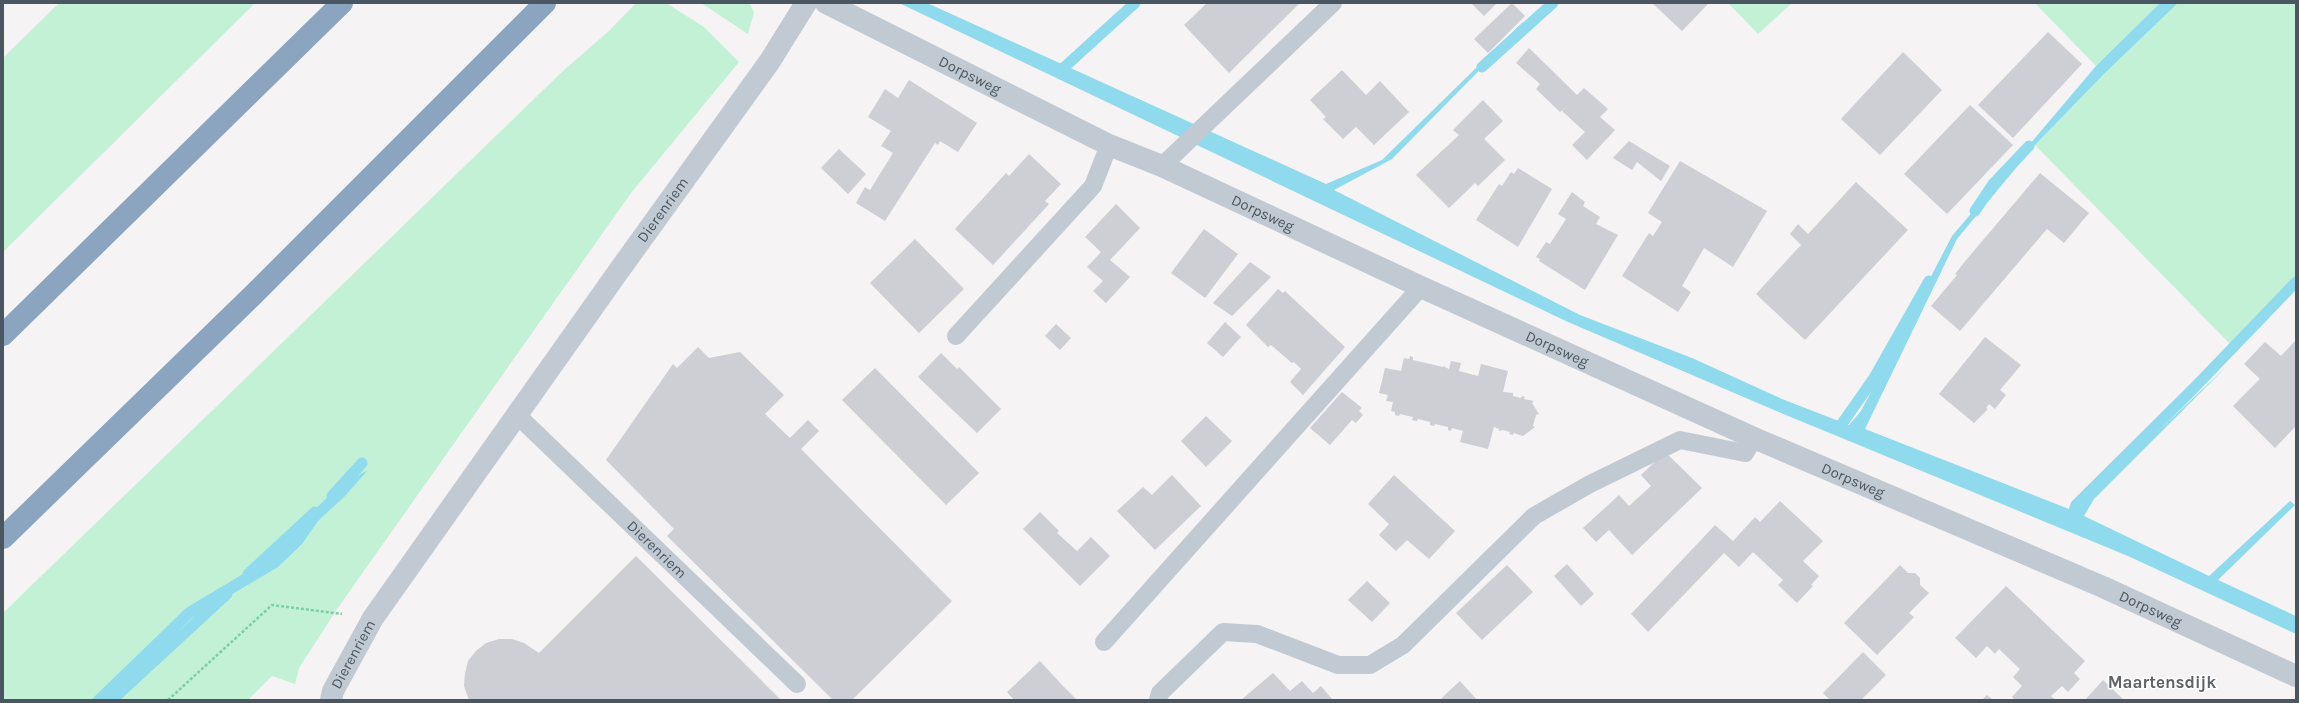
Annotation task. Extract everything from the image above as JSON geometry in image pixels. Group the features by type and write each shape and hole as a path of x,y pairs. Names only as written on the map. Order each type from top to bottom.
{"highway":[{"path":"3,335 342,3"},
{"path":"3,538 251,297 545,3"}],"street":[{"name":"Dierenriem","path":"331,700 333,691 373,618 770,61 806,3"},
{"name":"Dorpsweg","path":"826,3 1109,145 1162,166 1421,287 1754,438 2103,587 2296,676"}],"lane":[{"path":"1162,166 1333,3"},
{"path":"956,336 1093,186 1109,145"},
{"path":"1104,642 1421,287"},
{"name":"Dierenriem","path":"517,415 797,684"},
{"path":"1158,700 1160,693 1223,632 1257,634 1338,664 1370,665 1403,645 1534,516 1590,484 1680,440 1746,453 1754,438"}],"path":[{"path":"168,700 272,605 373,618"}],"green space":[{"path":"59,3 255,3 3,252 3,58"},
{"path":"636,3 666,3 704,27 739,62 631,193 337,609 299,668 295,684 272,676 248,700 3,700 3,613 563,71 610,30"},
{"path":"701,3 749,3 754,12 748,34"},
{"path":"1728,3 1792,3 1758,34"},
{"path":"2035,3 2160,3 2096,66"},
{"path":"2178,3 2296,3 2296,286 2233,347 2035,145 2104,74"}],"water":[{"path":"899,3 927,3 1326,184 1382,160 1523,22 1525,24 1392,159 1334,190 1580,315 1692,358 1782,399 1849,425 1861,411 1952,236 2096,66 2160,3 2178,3 2104,74 2035,145 1957,239 1865,429 2074,511 2227,366 2094,499 2084,516 2209,576 2290,501 2295,505 2218,580 2296,616 2296,634 2128,556 1774,410 1568,322"},
{"path":"368,470 345,496 318,521 302,544 278,567 192,618 110,700 91,700 186,608 270,558 301,528 307,517 338,487"}],"building":[{"path":"1207,3 1300,3 1229,73 1184,25"},
{"path":"1471,3 1497,3 1484,16"},
{"path":"1512,3 1525,16 1488,53 1474,39"},
{"path":"1652,3 1709,3 1682,31"},
{"path":"2048,32 2082,64 2013,138 1978,105"},
{"path":"1529,48 1577,95 1584,88 1608,109 1600,117 1615,130 1587,160 1572,145 1585,132 1562,111 1566,107 1560,112 1536,89 1540,84 1516,63"},
{"path":"1903,52 1942,90 1880,155 1841,119"},
{"path":"1342,70 1366,95 1380,81 1409,112 1374,145 1356,127 1343,139 1323,119 1326,117 1310,100"},
{"path":"909,80 977,123 958,152 940,141 938,145 935,143 885,221 856,203 865,187 870,190 893,153 881,146 891,131 868,117 885,89 898,98"},
{"path":"1483,100 1503,121 1484,139 1505,160 1478,186 1475,183 1449,208 1416,175 1459,135 1453,130"},
{"path":"1970,105 2013,145 1947,214 1904,174"},
{"path":"1629,141 1670,166 1661,181 1637,162 1632,170 1613,158"},
{"path":"839,149 866,174 848,194 821,168"},
{"path":"1029,154 1061,184 1045,201 1049,204 993,265 955,229 1006,173 1009,176"},
{"path":"1680,161 1767,211 1733,267 1704,248 1682,286 1691,292 1678,312 1622,276 1649,233 1653,236 1662,222 1648,213"},
{"path":"1518,168 1552,189 1518,247 1476,220 1499,184 1502,186 1511,172 1514,174"},
{"path":"2040,173 2089,213 2064,243 2047,229 1960,331 1931,306 1957,275 1955,274 1967,259"},
{"path":"1856,182 1908,230 1805,340 1756,294 1801,245 1790,234 1798,224 1808,234"},
{"path":"1572,192 1585,202 1583,206 1600,217 1596,224 1618,235 1585,290 1539,261 1540,259 1536,257 1546,242 1550,244 1566,219 1558,214"},
{"path":"1116,204 1140,228 1110,260 1130,277 1106,303 1093,291 1103,281 1087,267 1101,252 1085,237"},
{"path":"1204,229 1238,254 1205,298 1171,273"},
{"path":"915,239 964,289 919,333 870,283"},
{"path":"1250,262 1271,277 1232,316 1213,303"},
{"path":"1278,289 1283,293 1285,291 1345,347 1303,395 1290,382 1301,369 1271,345 1268,347 1246,325"},
{"path":"1225,322 1241,337 1223,357 1207,343"},
{"path":"1056,324 1071,338 1060,350 1045,336"},
{"path":"1985,337 2021,365 2000,390 2006,395 1995,409 1989,404 1986,408 1988,409 1974,423 1939,394"},
{"path":"2296,340 2296,426 2275,448 2233,406 2260,379 2244,364 2265,342 2281,356"},
{"path":"698,347 709,358 740,352 784,395 765,414 790,438 808,420 819,431 801,449 952,601 852,700 833,700 667,536 674,529 606,460 673,364 677,368"},
{"path":"941,353 957,369 959,367 1001,409 977,433 918,377"},
{"path":"1410,356 1413,357 1413,360 1443,366 1449,369 1451,361 1461,363 1459,371 1478,376 1481,364 1508,371 1503,392 1513,393 1513,396 1521,398 1522,396 1525,397 1524,399 1534,401 1532,403 1539,414 1536,415 1533,426 1535,427 1523,436 1514,433 1513,435 1509,434 1510,432 1503,430 1499,431 1499,429 1494,427 1488,449 1460,442 1463,431 1452,428 1451,431 1448,430 1448,427 1435,424 1434,426 1430,425 1430,422 1418,419 1417,421 1412,420 1413,417 1400,414 1399,416 1395,415 1395,412 1391,411 1393,402 1386,401 1388,395 1379,393 1385,368 1401,371 1404,358 1409,359"},
{"path":"875,368 979,473 946,505 842,400"},
{"path":"1342,392 1362,408 1359,411 1363,415 1356,423 1352,420 1330,445 1310,428"},
{"path":"1206,416 1232,441 1206,467 1181,441"},
{"path":"1665,452 1702,488 1632,555 1609,530 1596,542 1583,528 1619,495 1629,506 1651,486 1641,475"},
{"path":"1172,475 1201,506 1155,550 1117,511 1143,487 1152,495"},
{"path":"1394,475 1455,531 1429,559 1407,540 1396,551 1379,535 1389,524 1368,504"},
{"path":"1780,501 1823,541 1803,561 1819,576 1811,585 1813,586 1797,603 1778,585 1783,580 1753,552 1739,567 1724,553 1648,632 1631,614 1715,525 1733,541 1755,517 1760,522"},
{"path":"1040,512 1059,531 1057,533 1077,551 1091,537 1110,556 1080,586 1023,529"},
{"path":"636,556 781,700 469,700 464,686 465,673 468,661 476,651 486,643 499,639 512,639 524,643 539,653"},
{"path":"1567,564 1594,594 1581,606 1554,576"},
{"path":"1507,565 1533,592 1482,640 1456,613"},
{"path":"1900,565 1908,573 1915,573 1920,578 1920,585 1929,593 1909,613 1914,617 1877,655 1844,623"},
{"path":"1367,581 1390,603 1372,622 1348,600"},
{"path":"2006,586 2085,661 2074,673 2080,679 2068,692 2062,686 2051,696 2056,700 2015,700 2012,697 2022,686 2013,677 2020,669 1999,649 1995,654 1987,646 1976,658 1955,638"},
{"path":"1863,652 1886,675 1861,700 1830,700 1823,693"},
{"path":"1040,661 1077,700 1014,700 1007,692"},
{"path":"1273,673 1290,691 1302,681 1313,693 1321,686 1332,699 1241,700"},
{"path":"2103,680 2124,700 2085,700"},
{"path":"1460,681 1477,700 1440,700 1448,692"},
{"path":"1987,695 1993,700 1982,700"}],"waterway":[{"path":"1059,72 1135,3"},
{"path":"1482,67 1553,3"},
{"path":"1975,211 1993,184 2029,146"},
{"path":"1839,428 1874,378 1929,281"},
{"path":"2072,517 2076,505 2194,388 2296,282"},
{"path":"332,496 362,463"},
{"path":"248,574 315,512"},
{"path":"112,700 227,594"}],"district":[{"name":"Maartensdijk","path":"2162,682"}]}
